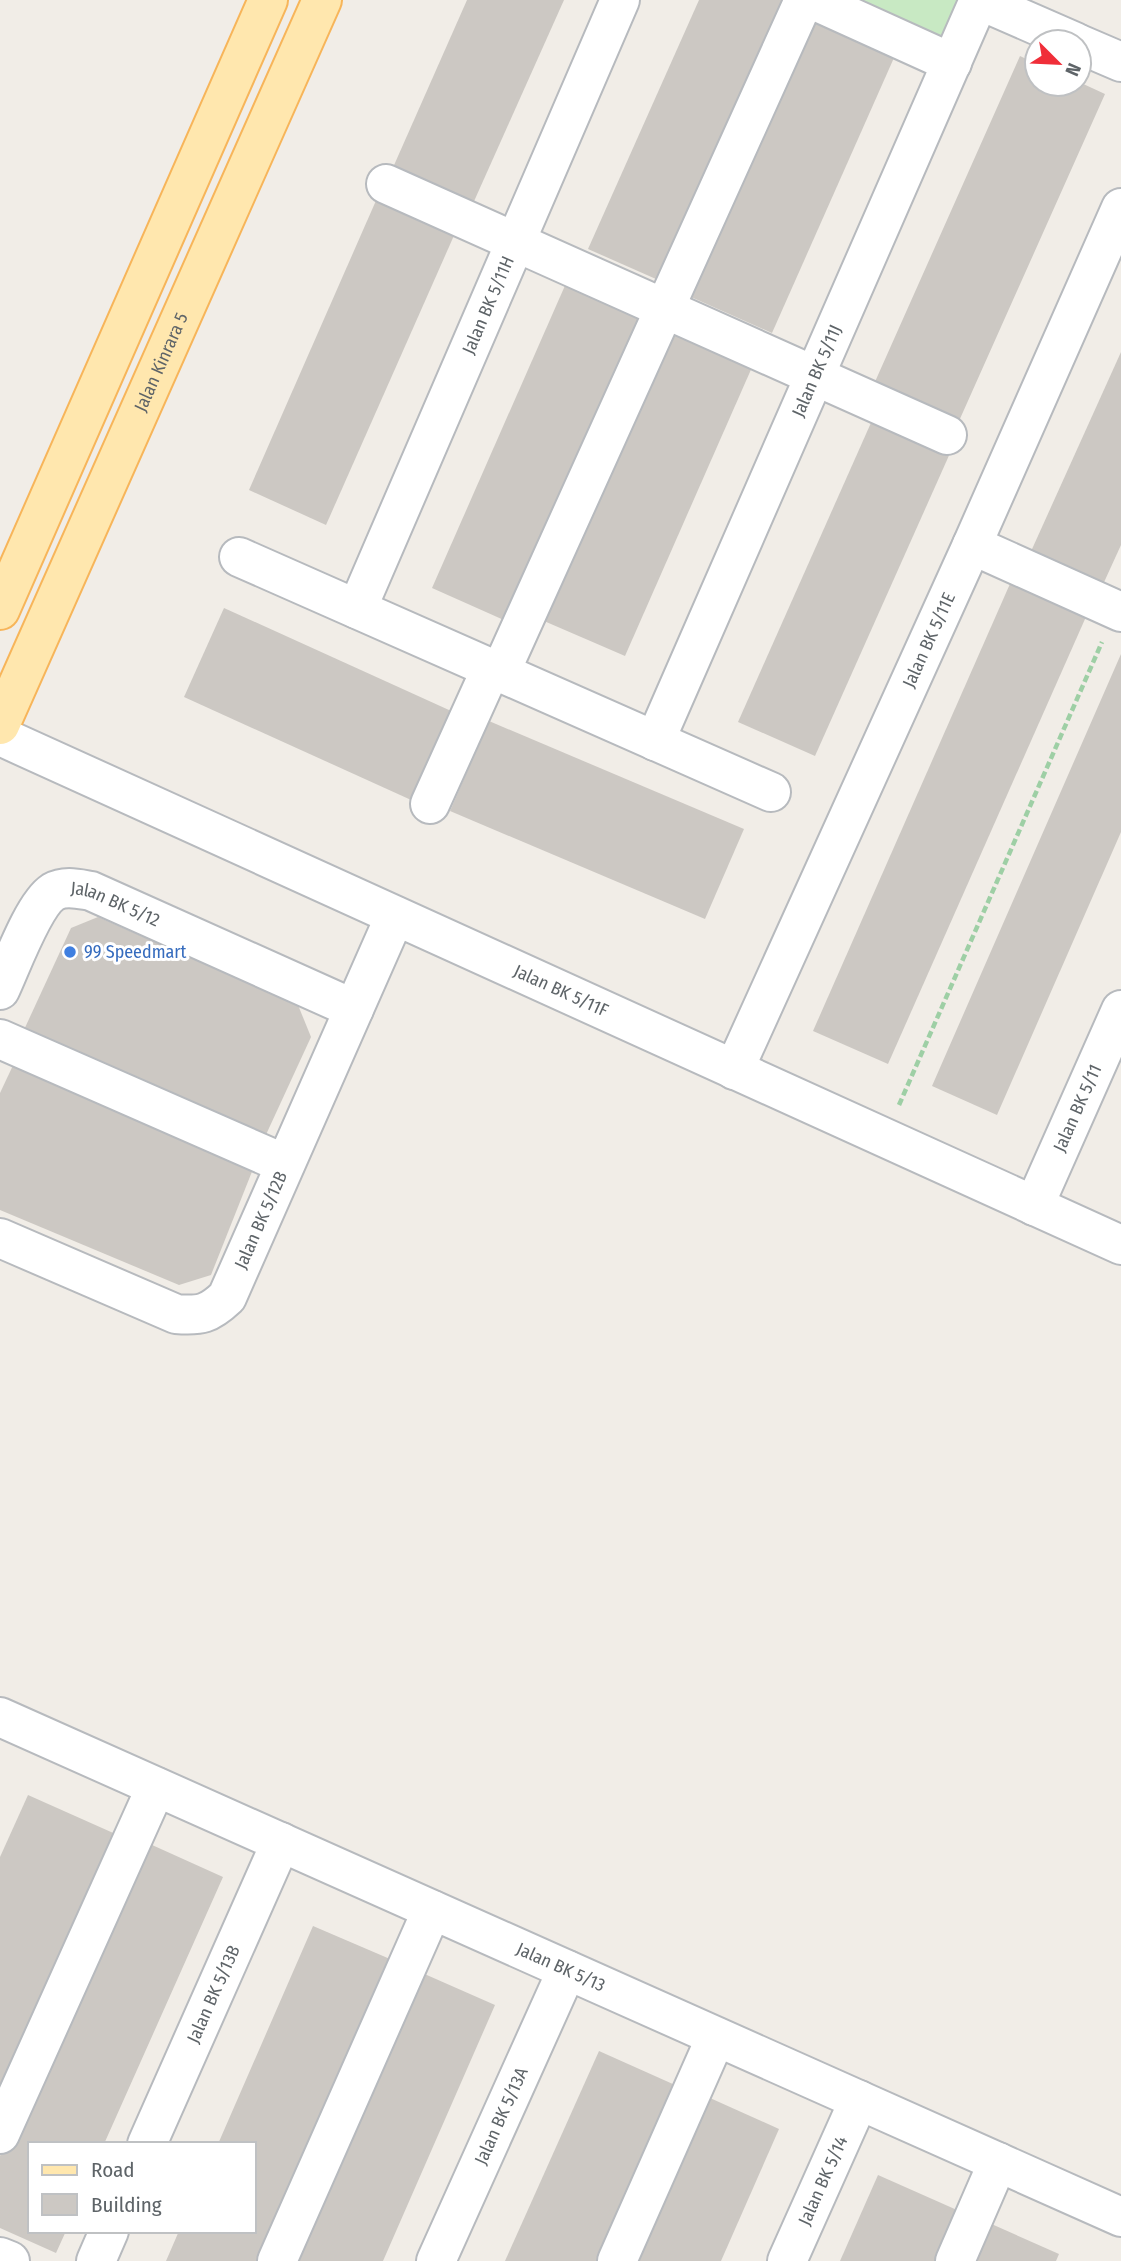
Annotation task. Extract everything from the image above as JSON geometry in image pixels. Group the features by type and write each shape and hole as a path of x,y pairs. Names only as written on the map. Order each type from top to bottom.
{"main road":[{"path":"0,610 268,0"},
{"name":"Jalan Kinrara 5","path":"0,725 322,0"}],"street":[{"name":"Jalan BK 5/11H","path":"357,609 620,0"},
{"path":"430,804 496,671 804,0"},
{"path":"813,0 952,64"},
{"path":"979,0 1043,28"},
{"name":"Jalan BK 5/11J","path":"655,741 979,0"},
{"path":"1093,50 1121,62"},
{"path":"386,184 947,435"},
{"name":"Jalan BK 5/11E","path":"734,1070 1121,208"},
{"path":"972,545 1119,611"},
{"path":"239,558 771,792"},
{"name":"Jalan BK 5/11F","path":"0,736 1121,1245"},
{"name":"Jalan BK 5/12","path":"0,990 38,908 54,892 73,887 91,891 354,1009"},
{"name":"Jalan BK 5/12B","path":"0,1238 176,1314 195,1315 212,1311 227,1297 395,916"},
{"name":"Jalan BK 5/11","path":"1034,1206 1121,1010"},
{"path":"0,1039 285,1164"},
{"name":"Jalan BK 5/13","path":"0,1717 1121,2217"},
{"path":"0,2134 156,1787"},
{"name":"Jalan BK 5/13B","path":"148,2142 281,1842"},
{"path":"277,2261 432,1910"},
{"name":"Jalan BK 5/13A","path":"436,2261 566,1970"},
{"path":"617,2261 716,2037"},
{"name":"Jalan BK 5/14","path":"787,2261 859,2100"},
{"path":"955,2261 998,2162"},
{"path":"96,2261 108,2233"},
{"path":"0,2257 10,2261"}],"path":[{"path":"884,1138 1119,611"}],"green space":[{"path":"843,0 958,0 940,42"}],"building":[{"path":"467,0 564,0 471,208 391,172"},
{"path":"699,0 787,0 665,283 588,249"},
{"path":"816,15 897,51 772,333 691,297"},
{"path":"1020,56 1023,57 1023,98 1093,98 1093,88 1105,94 959,421 874,384"},
{"path":"378,196 456,231 326,525 249,490"},
{"path":"567,281 648,316 513,624 432,588"},
{"path":"672,329 753,365 625,656 544,621"},
{"path":"1121,352 1121,545 1100,591 1028,558"},
{"path":"874,416 951,451 815,756 738,722"},
{"path":"1013,577 1089,610 888,1064 813,1031"},
{"path":"224,608 460,715 420,804 184,697"},
{"path":"1121,654 1121,832 997,1115 932,1086"},
{"path":"489,721 744,829 705,919 450,811"},
{"path":"98,917 298,1005 311,1037 264,1139 23,1032 71,928"},
{"path":"16,1059 255,1164 211,1275 179,1285 0,1210 0,1093"},
{"path":"28,1795 120,1836 0,2106 0,1857"},
{"path":"141,1840 223,1877 105,2142 28,2142 28,2233 65,2233 56,2253 0,2228 0,2156"},
{"path":"313,1926 397,1962 266,2261 166,2261 178,2233 256,2233 256,2142 219,2142"},
{"path":"420,1972 495,2005 383,2261 294,2261"},
{"path":"599,2051 684,2089 607,2261 505,2261"},
{"path":"710,2098 779,2129 721,2261 637,2261"},
{"path":"878,2175 966,2214 946,2261 840,2261"},
{"path":"987,2222 1059,2254 1056,2261 969,2261"}],"place":[{"name":"99 Speedmart","path":"70,952"}]}
